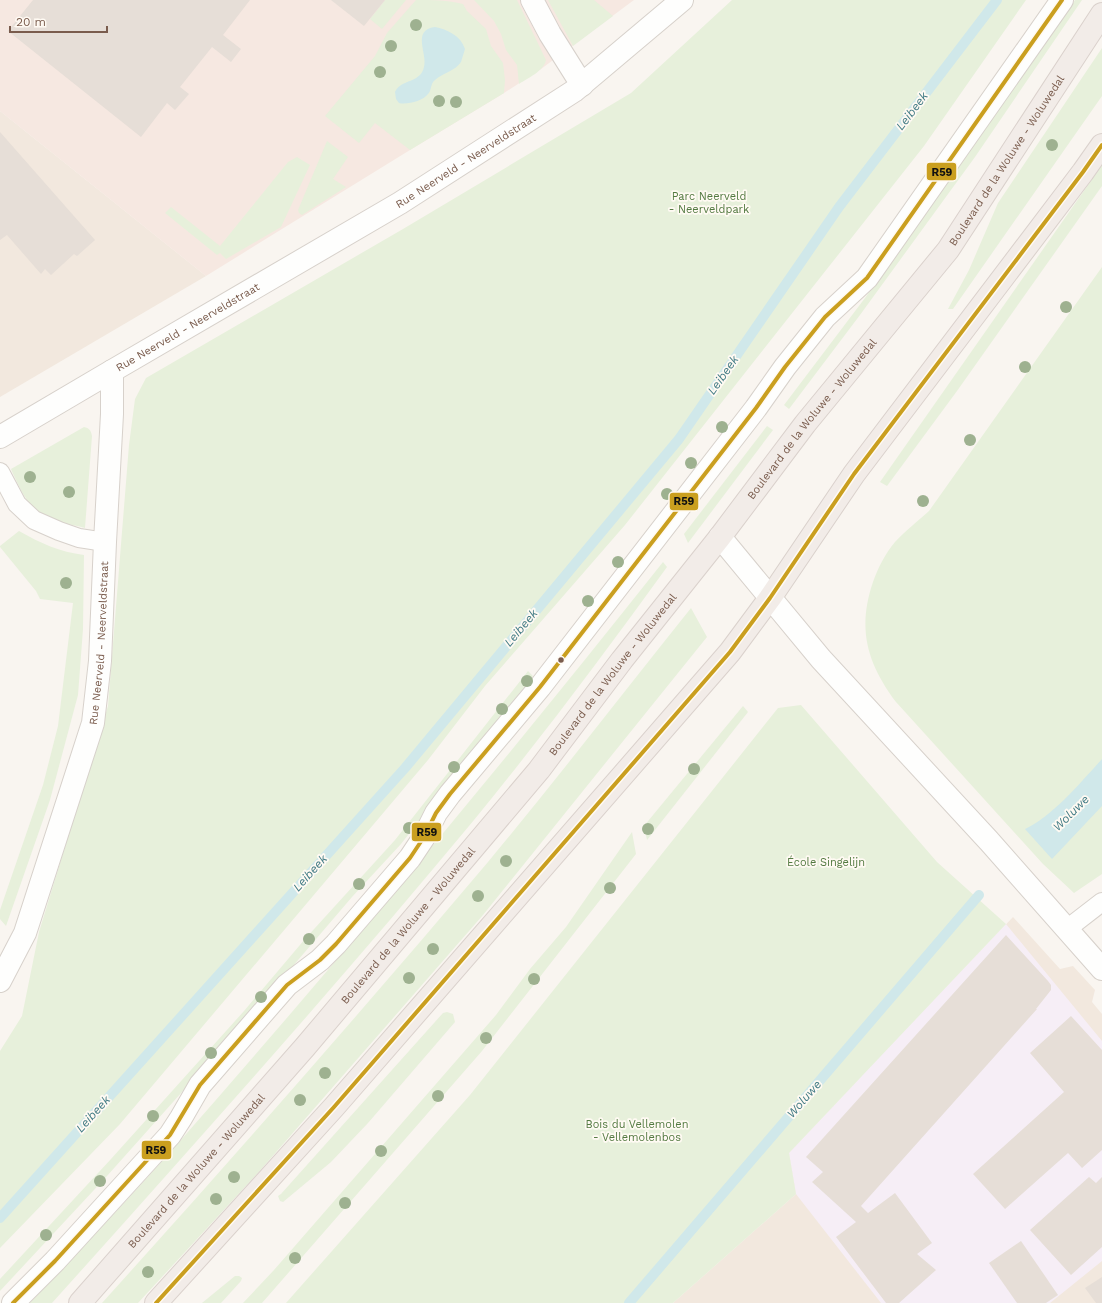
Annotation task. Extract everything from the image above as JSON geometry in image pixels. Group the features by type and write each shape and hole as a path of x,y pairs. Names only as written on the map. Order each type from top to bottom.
{"highway":[{"name":"Boulevard de la Woluwe - Woluwedal","path":"80,1303 305,1047 534,776 622,660 720,537 805,424 948,250 1102,14"},
{"path":"156,1303 360,1077 730,652 770,598 854,474 1102,145"}],"street":[{"path":"532,0 550,34 582,85"},
{"name":"Rue Neerveld - Neerveldstraat","path":"0,981 26,932 93,723 100,661 112,414 112,372 400,203 582,85 682,0"},
{"path":"13,1303 55,1261 170,1135 200,1085 282,991 320,960 336,944 410,858 424,837 436,813 450,794 545,680 756,408 785,367 825,318 867,278 1062,0"},
{"path":"0,436 112,372"},
{"path":"720,537 855,697 989,841 1102,969"}],"lane":[{"path":"0,472 17,504 34,520 79,538 105,542"},
{"path":"1067,929 1102,902"}],"shaded area":[{"path":"0,0 634,0 541,69 504,93 206,276 0,111"},
{"path":"0,111 206,276 0,397"},
{"path":"827,736 870,1067 1006,924 1102,1041 1102,1261 1050,1303 881,1303 796,1194 789,1153 859,1079"},
{"path":"1013,917 1060,969 1073,966 1095,990 1092,1002 1102,1014 1102,1303 673,1303 796,1194 789,1153"}],"green space":[{"path":"385,0 406,0 382,29 370,19"},
{"path":"416,0 446,1 463,4 467,11 486,29 491,46 503,63 505,80 504,93 410,150 375,123 359,143 325,116 375,56 387,33"},
{"path":"474,0 517,0 546,60 545,64 539,71 519,84 517,65 506,50 501,34 494,21"},
{"path":"548,0 594,0 613,16 573,46"},
{"name":"Parc Neerveld - Neerveldpark","path":"732,0 1026,0 924,146 625,525 485,686 428,760 120,1124 0,1248 0,1051 22,1016 39,932 108,706 129,445 135,399 146,378 403,229 631,93"},
{"path":"1075,0 1082,0 975,157 860,315 789,409 784,405 865,298"},
{"path":"1102,48 1102,96 953,309 948,309 969,270 998,203"},
{"path":"327,141 348,157 333,179 346,187 302,215 298,210"},
{"path":"297,157 310,165 281,227 226,259 220,253 217,255 165,213 171,207 220,246 288,162"},
{"path":"1102,165 1102,186 957,391 887,486 880,482"},
{"path":"1102,267 1102,874 1074,893 1043,864 896,702 886,688 872,659 868,645 866,615 868,599 873,582 888,551 907,530 929,511"},
{"path":"767,426 773,430 688,543 684,534"},
{"path":"84,427 90,430 92,436 85,528 56,521 40,514 27,499 11,469"},
{"path":"19,531 50,546 67,552 84,555 83,629 78,695 50,800 6,926 0,919 0,910 43,785 58,726 73,603 40,599 36,591 0,547"},
{"path":"663,562 667,567 548,727 474,820 371,942 213,1124 52,1303 30,1303 162,1162 365,927 545,709"},
{"path":"691,608 707,637 483,915 257,1174 138,1303 102,1303 297,1084 488,862 565,768"},
{"path":"528,671 533,676 401,844 352,897 257,1008 107,1176 0,1291 0,1279 111,1159 244,1011 305,939 395,840"},
{"name":"Bois du Vellemolen - Vellemolenbos","path":"801,705 937,862 1006,924 789,1153 796,1194 673,1303 286,1303 470,1095 778,708"},
{"path":"743,706 748,712 647,840 644,826"},
{"path":"632,832 636,854 482,1051 262,1303 243,1303 274,1270 496,1015 530,969 566,927"},
{"path":"447,1012 453,1014 455,1022 368,1123 331,1162 283,1202 280,1201 278,1196 443,1013"},
{"path":"235,1276 242,1278 241,1281 221,1303 202,1303"}],"water":[{"path":"435,27 449,31 463,44 465,49 461,62 456,68 435,80 432,83 429,92 422,99 410,103 399,103 396,99 395,92 402,85 415,79 422,72 425,62 422,38 428,29"},
{"path":"1102,759 1102,806 1052,859 1025,829 1046,816 1056,807 1076,788"}],"building":[{"path":"33,0 250,0 223,35 241,49 231,62 212,47 180,87 189,94 175,110 167,103 141,137 8,31"},
{"path":"331,0 385,0 364,26"},
{"path":"0,132 95,240 77,256 74,254 51,275 45,269 41,274 7,235 0,240"},
{"path":"1006,935 1048,981 1051,985 1051,990 1037,1009 861,1206 868,1213 895,1193 932,1243 917,1254 936,1270 899,1303 886,1303 836,1237 856,1222 812,1182 823,1172 806,1157"},
{"path":"1071,1016 1102,1050 1102,1150 1082,1168 1068,1153 1005,1209 973,1174 1064,1092 1030,1053"},
{"path":"1089,1177 1096,1183 1102,1177 1102,1247 1071,1275 1030,1230"},
{"path":"1021,1241 1058,1295 1046,1303 1017,1303 989,1263"},
{"path":"1102,1277 1102,1303 1096,1303 1085,1288"}],"waterway":[{"name":"Leibeek","path":"0,1218 405,768 679,439 839,207 997,0"},
{"name":"Woluwe","path":"629,1303 979,895"}],"transit line":[{"name":"R59","path":"13,1303 55,1261 170,1135 200,1085 287,985 320,960 336,944 410,858 424,837 436,813 450,794 540,687 756,408 785,367 825,317 867,278 1062,0"},
{"name":"R59","path":"156,1303 334,1107 730,652 770,598 854,474 1102,145"}],"park label":[{"name":"École Singelijn","path":"826,862"}]}
